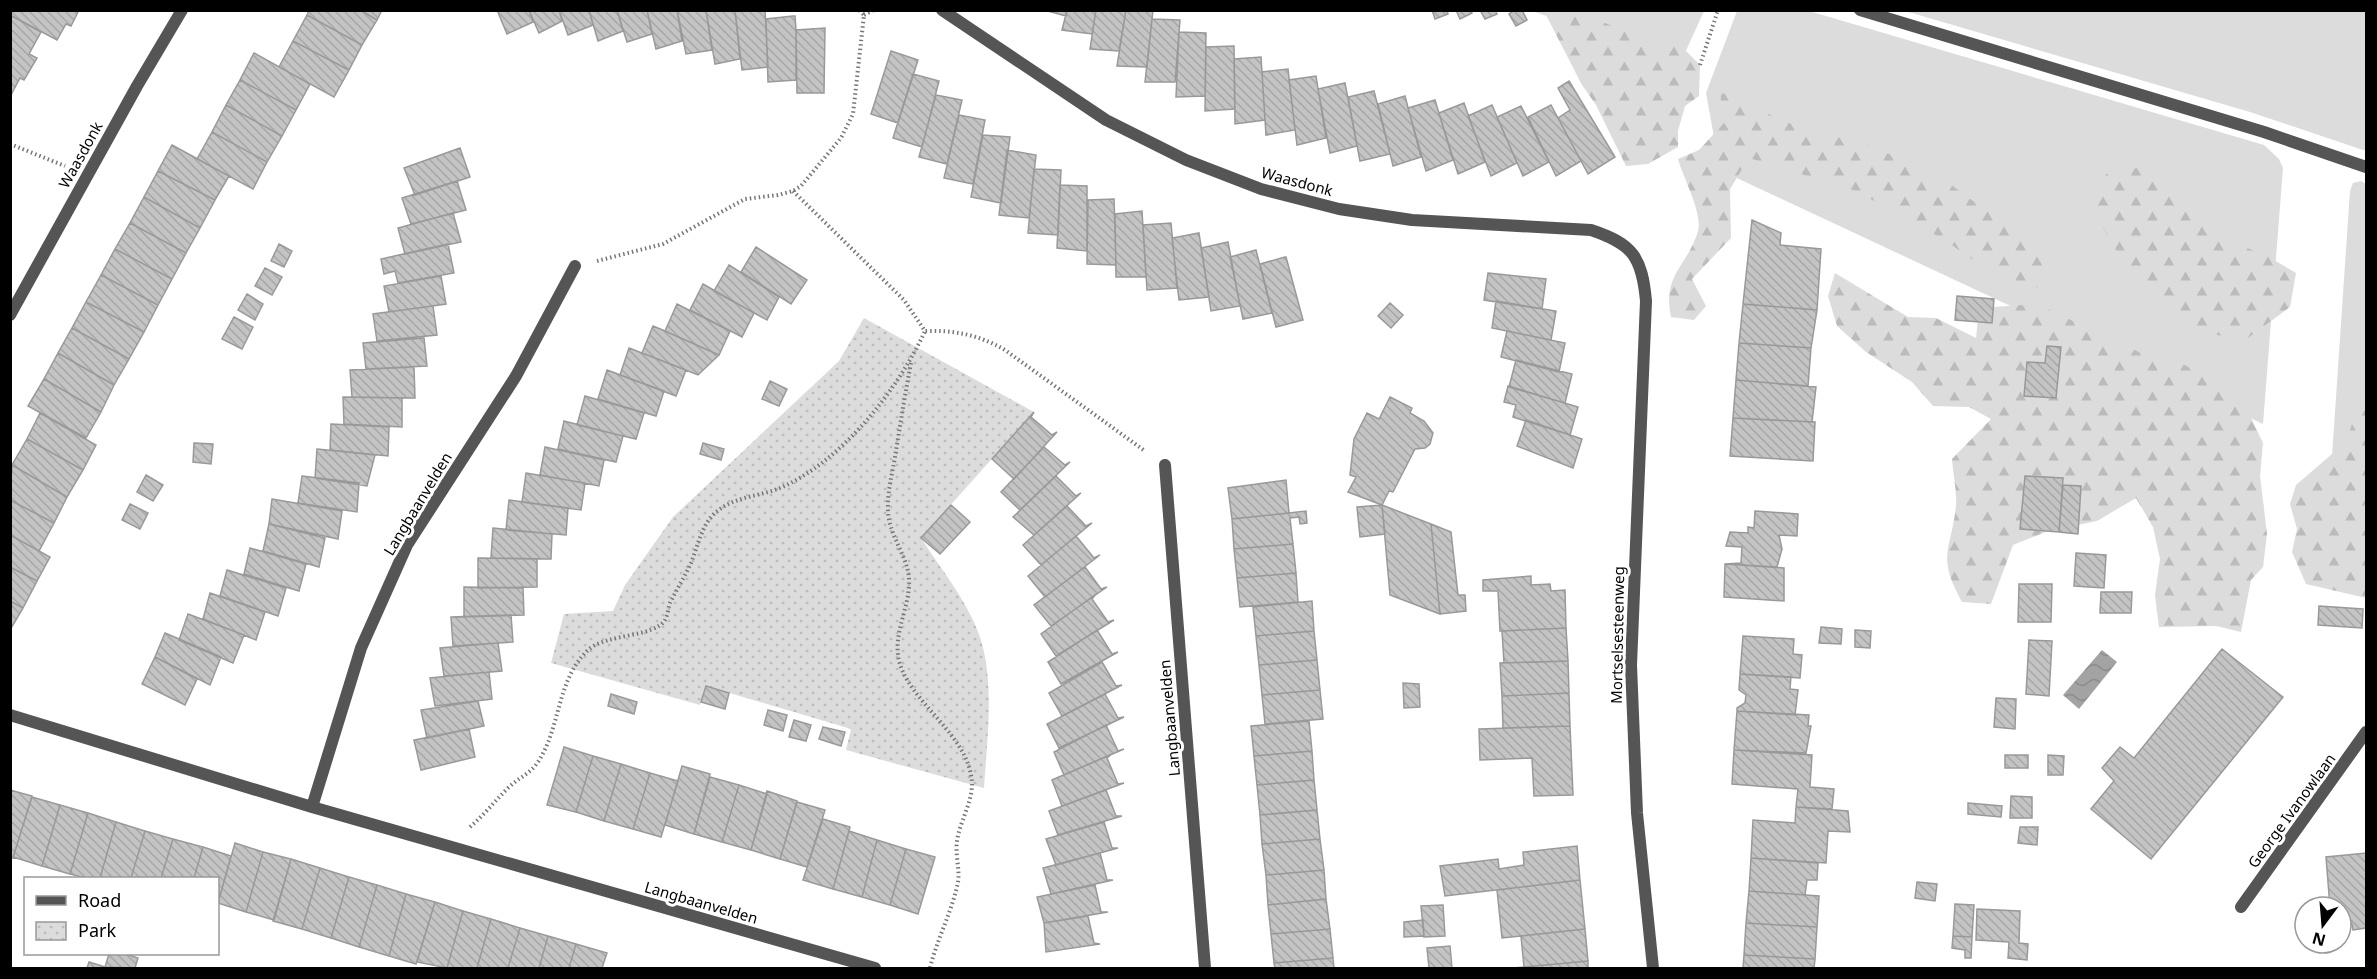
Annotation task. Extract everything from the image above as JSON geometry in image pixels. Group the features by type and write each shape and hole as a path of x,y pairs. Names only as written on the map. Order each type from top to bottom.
{"street":[{"name":"Waasdonk","path":"10,315 182,10"},
{"name":"Waasdonk","path":"942,10 1106,120 1185,160 1261,189 1339,208 1412,220 1497,226 1568,227 1591,230 1614,237 1634,252 1643,273 1646,301"},
{"path":"1860,10 2264,132 2367,167"},
{"name":"Langbaanvelden","path":"312,807 361,648 407,545 516,376 575,267"},
{"name":"Mortselsesteenweg","path":"1646,301 1631,665 1637,813 1653,969"},
{"name":"Langbaanvelden","path":"1164,465 1205,969"},
{"name":"Langbaanvelden","path":"10,715 312,807 875,969"},
{"name":"George Ivanowlaan","path":"2241,907 2367,732"}],"path":[{"path":"859,10 864,15"},
{"path":"864,15 874,10"},
{"path":"1700,65 1718,10"},
{"path":"575,267 663,244 746,199 793,191 810,177 841,138 851,120 864,15"},
{"path":"10,144 87,175"},
{"path":"793,191 904,300 925,331"},
{"path":"449,845 486,813 509,786 525,777 538,763 546,748 565,683 586,652 598,642 654,629 664,621 669,605 699,544 705,525 730,502 779,488 814,470 844,446 911,362 925,331"},
{"path":"925,331 962,332 985,338 1164,465"},
{"path":"911,362 888,512 896,542 909,571 908,594 897,642 900,661 906,677 947,730 964,757 971,774 972,791 957,842 958,879 954,899 936,944 930,969"}],"green space":[{"path":"1533,11 1704,11 1679,66"},
{"path":"1550,11 1574,11 1654,42 1682,47 1700,65 1699,96 1685,106 1678,131 1678,147 1648,164 1626,166 1596,105 1582,85 1546,15"},
{"path":"1737,11 1809,11 2264,145 2279,159 2283,168 2263,424 1709,165 1718,159 1706,93"},
{"path":"1905,11 2366,11 2366,151 2250,112"},
{"path":"1721,93 1737,96 1760,110 1796,126 1877,148 1950,184 2014,231 2050,269 2048,290 2002,280 1943,239 1856,191 1749,158 1730,189 1731,238 1692,279 1706,306 1694,320 1671,317 1669,302 1673,280 1694,243 1699,224 1695,205 1678,159 1699,150 1724,123 1720,113"},
{"path":"2142,167 2204,212 2220,237 2267,256 2296,273 2290,307 2248,338 2193,329 2175,320 2159,308 2145,294 2123,262 2093,210 2106,174"},
{"path":"2361,181 2366,184 2366,472 2332,456 2350,191 2353,183"},
{"path":"1835,273 1908,317 1936,318 1976,338 1979,308 2037,304 2158,361 2185,365 2243,401 2263,443 2260,476 2267,534 2263,567 2251,580 2241,632 2216,626 2159,627 2155,595 2160,559 2153,527 2136,498 2097,521 2048,531 2013,545 1991,604 1962,602 1949,574 1947,563 1956,506 1952,459 1991,419 1969,407 1933,406 1912,382 1866,352 1837,326 1828,296"},
{"path":"864,318 1034,412 921,538 969,611 985,655 989,712 984,788 846,750 851,729 706,686 700,705 551,663 564,614 613,611 625,585 673,517 839,361"},
{"path":"2366,382 2366,598 2306,584 2292,552 2297,529 2290,504 2296,485 2346,442"}],"water":[{"path":"2102,650 2117,662 2079,709 2063,695"}],"building":[{"path":"10,10 79,10 71,26 66,24 57,40 10,15"},
{"path":"309,10 360,10 377,20 362,45 307,15"},
{"path":"360,10 382,10 377,20"},
{"path":"497,10 529,10 533,22 507,34"},
{"path":"529,10 559,10 562,21 539,33"},
{"path":"559,10 589,10 593,25 568,35"},
{"path":"589,10 617,10 623,31 598,41"},
{"path":"617,10 647,10 652,34 627,42"},
{"path":"647,10 677,10 682,41 656,49"},
{"path":"677,10 706,10 712,50 686,54"},
{"path":"706,10 735,10 740,59 715,64"},
{"path":"735,10 765,10 768,67 742,70"},
{"path":"1044,10 1067,10 1066,16"},
{"path":"1067,10 1096,10 1092,34 1062,30"},
{"path":"1096,10 1126,10 1119,51 1090,49"},
{"path":"1126,10 1153,10 1147,67 1117,66"},
{"path":"1432,10 1447,10 1448,14 1435,19"},
{"path":"1456,10 1471,10 1472,13 1460,19"},
{"path":"1480,10 1495,10 1497,14 1485,19"},
{"path":"1515,10 1522,10 1527,20 1516,26 1509,14"},
{"path":"10,15 41,32 29,54 37,58 24,80 20,78 11,95"},
{"path":"307,15 362,45 349,70 293,41"},
{"path":"795,16 796,80 768,82 766,19"},
{"path":"1152,19 1180,20 1175,82 1145,82"},
{"path":"825,28 824,93 797,93 796,30"},
{"path":"1179,32 1206,33 1205,96 1176,97"},
{"path":"293,41 349,70 334,97 279,67"},
{"path":"1234,46 1235,109 1205,111 1206,47"},
{"path":"891,51 918,60 898,123 871,114"},
{"path":"254,53 310,84 296,110 240,80"},
{"path":"1261,57 1265,120 1235,124 1234,59"},
{"path":"1288,69 1295,130 1266,135 1262,72"},
{"path":"913,74 939,81 922,147 893,138"},
{"path":"1316,76 1326,138 1297,145 1289,80"},
{"path":"240,80 296,110 282,136 226,105"},
{"path":"1569,81 1615,157 1588,174 1558,118 1570,110 1558,88"},
{"path":"1345,83 1357,146 1330,153 1318,89"},
{"path":"1374,91 1390,154 1360,161 1348,97"},
{"path":"936,95 962,100 947,164 919,157"},
{"path":"1405,96 1421,157 1393,166 1378,104"},
{"path":"1435,100 1453,160 1426,171 1408,108"},
{"path":"1464,103 1485,162 1458,174 1439,113"},
{"path":"226,105 282,136 267,162 212,132"},
{"path":"1492,105 1517,163 1491,176 1468,116"},
{"path":"1551,105 1581,161 1556,176 1528,117"},
{"path":"1521,106 1549,162 1523,176 1497,117"},
{"path":"959,115 985,120 973,184 944,178"},
{"path":"212,132 267,162 253,189 197,159"},
{"path":"983,135 1010,137 1001,203 971,197"},
{"path":"172,145 229,176 215,200 158,171"},
{"path":"460,148 470,177 415,195 404,168"},
{"path":"1007,150 1036,155 1029,218 999,215"},
{"path":"1034,169 1061,170 1058,235 1028,233"},
{"path":"158,171 215,200 200,228 144,197"},
{"path":"457,181 466,210 411,224 402,198"},
{"path":"1060,185 1087,186 1087,251 1057,248"},
{"path":"144,197 200,228 186,253 130,223"},
{"path":"1114,199 1116,265 1087,264 1088,200"},
{"path":"1142,211 1146,277 1116,277 1115,214"},
{"path":"453,213 461,242 405,254 398,228"},
{"path":"1752,220 1781,233 1780,245 1821,249 1817,310 1743,304"},
{"path":"130,223 186,253 172,279 115,249"},
{"path":"1171,223 1177,288 1147,290 1143,225"},
{"path":"1199,233 1209,297 1179,300 1172,238"},
{"path":"1228,242 1240,306 1211,311 1201,248"},
{"path":"279,244 292,251 284,267 271,261"},
{"path":"448,244 454,273 398,283 395,271 384,274 381,259"},
{"path":"756,247 807,280 791,304 741,272"},
{"path":"115,249 172,279 158,305 101,275"},
{"path":"1256,250 1272,313 1243,319 1230,257"},
{"path":"1286,257 1303,320 1276,327 1260,264"},
{"path":"729,265 779,297 767,320 714,291"},
{"path":"265,268 282,277 272,295 255,286"},
{"path":"1488,273 1546,279 1542,309 1484,300"},
{"path":"101,275 158,305 144,332 86,302"},
{"path":"441,276 446,304 389,312 384,286"},
{"path":"703,284 754,313 742,337 690,310"},
{"path":"247,294 263,304 255,320 238,310"},
{"path":"1957,296 1994,299 1992,323 1955,320"},
{"path":"1496,301 1556,311 1551,340 1492,328"},
{"path":"86,302 144,332 129,359 72,328"},
{"path":"1390,303 1403,315 1391,328 1378,316"},
{"path":"677,304 730,331 719,355 665,331"},
{"path":"1743,304 1817,310 1811,348 1739,343"},
{"path":"433,306 437,335 377,341 373,314"},
{"path":"234,317 253,327 242,349 222,339"},
{"path":"653,326 719,355 698,375 642,353"},
{"path":"72,328 129,359 114,385 58,353"},
{"path":"1507,331 1565,343 1559,372 1501,357"},
{"path":"424,338 427,366 366,369 363,343"},
{"path":"1739,343 1811,348 1808,386 1736,380"},
{"path":"2047,346 2061,347 2056,398 2024,396 2027,362 2045,363"},
{"path":"629,348 686,370 676,396 620,375"},
{"path":"58,353 114,385 101,412 44,379"},
{"path":"1516,360 1572,374 1565,403 1509,387"},
{"path":"414,367 415,398 352,397 350,370"},
{"path":"607,370 664,391 656,416 598,399"},
{"path":"44,379 101,412 86,438 28,406"},
{"path":"1736,380 1816,387 1812,422 1733,418"},
{"path":"770,381 787,389 779,406 762,399"},
{"path":"1508,386 1578,407 1570,435 1513,417 1516,405 1504,402"},
{"path":"585,396 644,413 636,439 577,425"},
{"path":"343,397 402,398 402,427 344,424"},
{"path":"1390,397 1412,408 1410,413 1424,421 1433,433 1430,444 1425,448 1415,449 1393,492 1389,491 1382,505 1348,492 1356,477 1350,475 1354,439 1367,413 1379,419"},
{"path":"1034,412 1031,417 1052,435 1057,432 1014,479 992,459"},
{"path":"40,413 96,445 83,470 27,439"},
{"path":"1733,418 1815,422 1813,461 1730,456"},
{"path":"1526,420 1582,439 1573,468 1517,446"},
{"path":"564,421 623,436 616,462 558,449"},
{"path":"331,424 389,427 388,456 330,450"},
{"path":"27,439 83,470 67,497 12,465"},
{"path":"194,443 213,444 211,464 193,462"},
{"path":"703,443 724,449 721,460 700,454"},
{"path":"545,447 604,460 599,486 540,475"},
{"path":"1044,447 1065,465 1070,462 1020,510 1001,492"},
{"path":"317,449 375,455 367,486 315,478"},
{"path":"12,465 67,497 54,523 10,500"},
{"path":"526,473 585,483 581,510 522,502"},
{"path":"146,475 163,485 153,501 137,492"},
{"path":"302,476 359,483 357,512 298,503"},
{"path":"1056,476 1076,496 1081,493 1034,535 1013,517"},
{"path":"2025,476 2063,478 2059,532 2020,529"},
{"path":"1286,480 1289,513 1232,519 1228,488"},
{"path":"2063,485 2081,486 2078,534 2059,532"},
{"path":"272,499 342,511 338,539 269,524"},
{"path":"10,500 54,523 39,551 10,535"},
{"path":"509,500 568,508 566,535 506,530"},
{"path":"130,504 148,513 140,529 122,520"},
{"path":"951,505 970,522 940,554 921,538"},
{"path":"1382,505 1431,524 1440,614 1390,595"},
{"path":"1382,505 1385,534 1360,537 1357,507"},
{"path":"1067,506 1086,526 1092,523 1041,565 1023,545"},
{"path":"1306,511 1307,523 1300,524 1299,517 1290,518 1293,544 1234,549 1232,519"},
{"path":"1755,511 1798,514 1797,536 1779,535 1782,549 1777,567 1725,564 1741,563 1742,547 1726,546 1730,532 1748,533 1748,527 1754,528"},
{"path":"269,524 325,538 319,567 263,551"},
{"path":"1431,524 1451,532 1458,595 1465,595 1466,611 1440,614"},
{"path":"493,528 552,534 551,559 491,558"},
{"path":"10,535 50,557 37,581 10,567"},
{"path":"1076,536 1094,558 1100,555 1045,597 1028,576"},
{"path":"1293,544 1296,573 1237,578 1234,549"},
{"path":"250,548 306,564 299,591 244,574"},
{"path":"2076,553 2106,555 2104,588 2074,586"},
{"path":"478,558 537,559 537,587 478,588"},
{"path":"1725,564 1784,568 1784,601 1724,597"},
{"path":"10,567 37,581 23,608 10,601"},
{"path":"1085,567 1101,589 1107,587 1051,626 1034,605"},
{"path":"227,570 286,588 278,616 220,596"},
{"path":"1296,573 1298,602 1240,607 1237,578"},
{"path":"1531,576 1531,585 1550,584 1551,591 1565,590 1566,628 1500,631 1498,591 1483,591 1483,580"},
{"path":"2019,584 2052,584 2051,622 2018,622"},
{"path":"464,587 523,588 524,615 464,617"},
{"path":"2101,592 2132,592 2131,613 2100,613"},
{"path":"210,593 265,612 256,640 203,619"},
{"path":"1096,594 1092,599 1108,622 1114,620 1056,656 1041,634"},
{"path":"10,601 23,608 10,630"},
{"path":"1312,601 1314,631 1256,636 1253,607"},
{"path":"2319,606 2363,609 2362,628 2318,625"},
{"path":"188,614 244,635 233,663 179,640"},
{"path":"511,615 513,642 453,646 451,617"},
{"path":"1821,627 1842,629 1841,644 1819,643"},
{"path":"1566,628 1568,661 1504,663 1502,631"},
{"path":"1097,630 1112,654 1118,652 1061,684 1048,662"},
{"path":"1855,630 1871,631 1870,648 1855,647"},
{"path":"1314,631 1317,660 1259,665 1256,636"},
{"path":"165,633 221,657 210,685 155,657"},
{"path":"1743,636 1794,639 1793,654 1802,655 1800,678 1740,674"},
{"path":"2029,640 2052,641 2049,696 2026,694"},
{"path":"498,643 502,671 444,676 440,648"},
{"path":"2222,649 2283,697 2151,859 2091,809 2114,781 2102,768 2120,747 2134,758"},
{"path":"155,657 197,679 185,705 142,684"},
{"path":"1317,660 1320,690 1262,695 1259,665"},
{"path":"1568,661 1569,693 1502,696 1500,663"},
{"path":"1102,662 1116,686 1122,685 1062,716 1049,693"},
{"path":"489,672 492,699 435,706 430,678"},
{"path":"1740,674 1791,677 1790,689 1798,690 1795,715 1737,711 1737,708 1745,703 1746,695 1739,690"},
{"path":"1403,683 1419,684 1420,707 1404,708"},
{"path":"706,686 729,693 725,709 701,702"},
{"path":"1320,690 1323,719 1265,724 1262,695"},
{"path":"1569,693 1570,726 1503,728 1502,696"},
{"path":"611,694 637,702 634,714 608,706"},
{"path":"1105,694 1118,718 1124,717 1059,748 1047,724"},
{"path":"1996,698 2016,699 2015,729 1994,727"},
{"path":"478,701 484,726 427,738 421,710"},
{"path":"768,710 787,715 783,731 764,725"},
{"path":"1737,711 1809,715 1808,726 1811,726 1806,753 1734,750"},
{"path":"794,720 811,725 806,741 789,737"},
{"path":"1309,721 1312,751 1254,756 1251,726"},
{"path":"1106,725 1118,751 1124,749 1064,775 1054,752"},
{"path":"1570,726 1573,795 1534,796 1532,758 1480,760 1479,729"},
{"path":"823,727 845,732 841,746 819,739"},
{"path":"469,729 475,757 421,770 414,740"},
{"path":"564,747 593,756 576,812 547,805"},
{"path":"1734,750 1812,755 1810,787 1834,789 1832,809 1796,807 1798,789 1732,784"},
{"path":"1312,751 1314,780 1257,785 1254,756"},
{"path":"1112,754 1107,758 1118,784 1124,783 1062,806 1052,780"},
{"path":"2005,755 2028,755 2028,768 2005,768"},
{"path":"2048,755 2064,756 2063,775 2048,775"},
{"path":"593,756 621,764 604,821 576,812"},
{"path":"621,764 650,773 633,829 604,821"},
{"path":"682,766 710,774 694,834 665,825"},
{"path":"650,773 678,781 661,837 633,829"},
{"path":"710,777 739,785 722,842 694,834"},
{"path":"1314,780 1317,810 1260,815 1257,785"},
{"path":"739,785 767,794 751,850 722,842"},
{"path":"10,790 32,796 13,858 10,857"},
{"path":"1106,790 1116,816 1122,816 1058,835 1049,811"},
{"path":"767,791 797,801 780,859 751,850"},
{"path":"2011,796 2032,797 2032,818 2010,818"},
{"path":"32,797 60,805 42,866 13,857"},
{"path":"797,802 825,810 807,867 780,859"},
{"path":"1968,803 2002,806 2001,817 1968,814"},
{"path":"60,805 88,813 70,874 42,866"},
{"path":"1796,807 1848,811 1850,832 1828,831 1826,863 1751,858 1753,820 1795,823"},
{"path":"1317,810 1320,839 1262,844 1260,815"},
{"path":"88,813 116,822 100,877 82,877 70,874"},
{"path":"823,819 850,827 833,889 803,880"},
{"path":"116,822 145,831 131,877 100,877"},
{"path":"1104,822 1112,848 1118,848 1056,865 1046,839"},
{"path":"2020,827 2038,827 2037,845 2018,843"},
{"path":"145,831 173,839 161,877 131,877"},
{"path":"849,831 877,840 862,897 833,889"},
{"path":"173,839 203,847 194,877 161,877"},
{"path":"1320,839 1324,870 1266,875 1262,844"},
{"path":"877,840 906,849 890,905 862,897"},
{"path":"235,843 263,852 246,912 219,903"},
{"path":"1577,846 1580,880 1445,896 1440,866 1498,859 1499,869 1524,865 1523,852"},
{"path":"203,847 231,856 219,899 219,877 194,877"},
{"path":"906,849 935,857 918,914 890,905"},
{"path":"263,852 291,859 274,920 246,912"},
{"path":"1100,853 1107,880 1113,880 1051,894 1043,868"},
{"path":"2366,853 2366,928 2353,930 2353,895 2329,895 2326,857"},
{"path":"1751,858 1818,863 1817,880 1807,880 1805,895 1749,891"},
{"path":"291,859 320,868 302,929 273,921"},
{"path":"320,868 349,877 331,938 302,929"},
{"path":"1324,870 1326,899 1268,905 1266,875"},
{"path":"349,877 377,885 359,947 331,938"},
{"path":"1580,880 1585,929 1502,938 1497,890"},
{"path":"1917,882 1937,884 1935,901 1915,898"},
{"path":"377,885 406,894 389,956 359,947"},
{"path":"1095,885 1101,912 1108,912 1044,923 1037,897"},
{"path":"1749,891 1819,896 1817,927 1746,923"},
{"path":"406,894 435,902 416,964 389,956"},
{"path":"1326,899 1330,929 1271,934 1268,905"},
{"path":"435,902 463,911 447,968 417,962"},
{"path":"1955,904 1974,905 1972,937 1953,936"},
{"path":"1443,905 1445,936 1424,937 1421,906"},
{"path":"1977,909 2020,911 2019,943 2028,944 2027,960 2008,958 2009,942 1976,940"},
{"path":"463,911 491,919 477,968 447,968"},
{"path":"1088,916 1094,943 1100,944 1046,952 1044,923"},
{"path":"491,919 520,928 508,968 477,968"},
{"path":"1423,920 1424,936 1404,937 1404,922"},
{"path":"1746,923 1817,927 1815,959 1744,955"},
{"path":"520,928 548,936 539,968 508,968"},
{"path":"1330,929 1333,958 1274,963 1271,934"},
{"path":"1585,929 1588,961 1524,967 1521,936"},
{"path":"548,936 576,944 569,968 539,968"},
{"path":"1953,936 1972,937 1971,958 1965,958 1965,950 1952,948"},
{"path":"576,944 607,953 602,968 569,968"},
{"path":"1450,946 1452,968 1429,968 1427,948"},
{"path":"109,955 128,955 138,958 135,968 105,967"},
{"path":"1744,955 1815,959 1814,968 1743,968"},
{"path":"1333,958 1334,968 1275,968 1274,963"},
{"path":"1588,961 1588,968 1513,968 1524,967"},
{"path":"89,962 105,967 111,968 87,968"}]}
